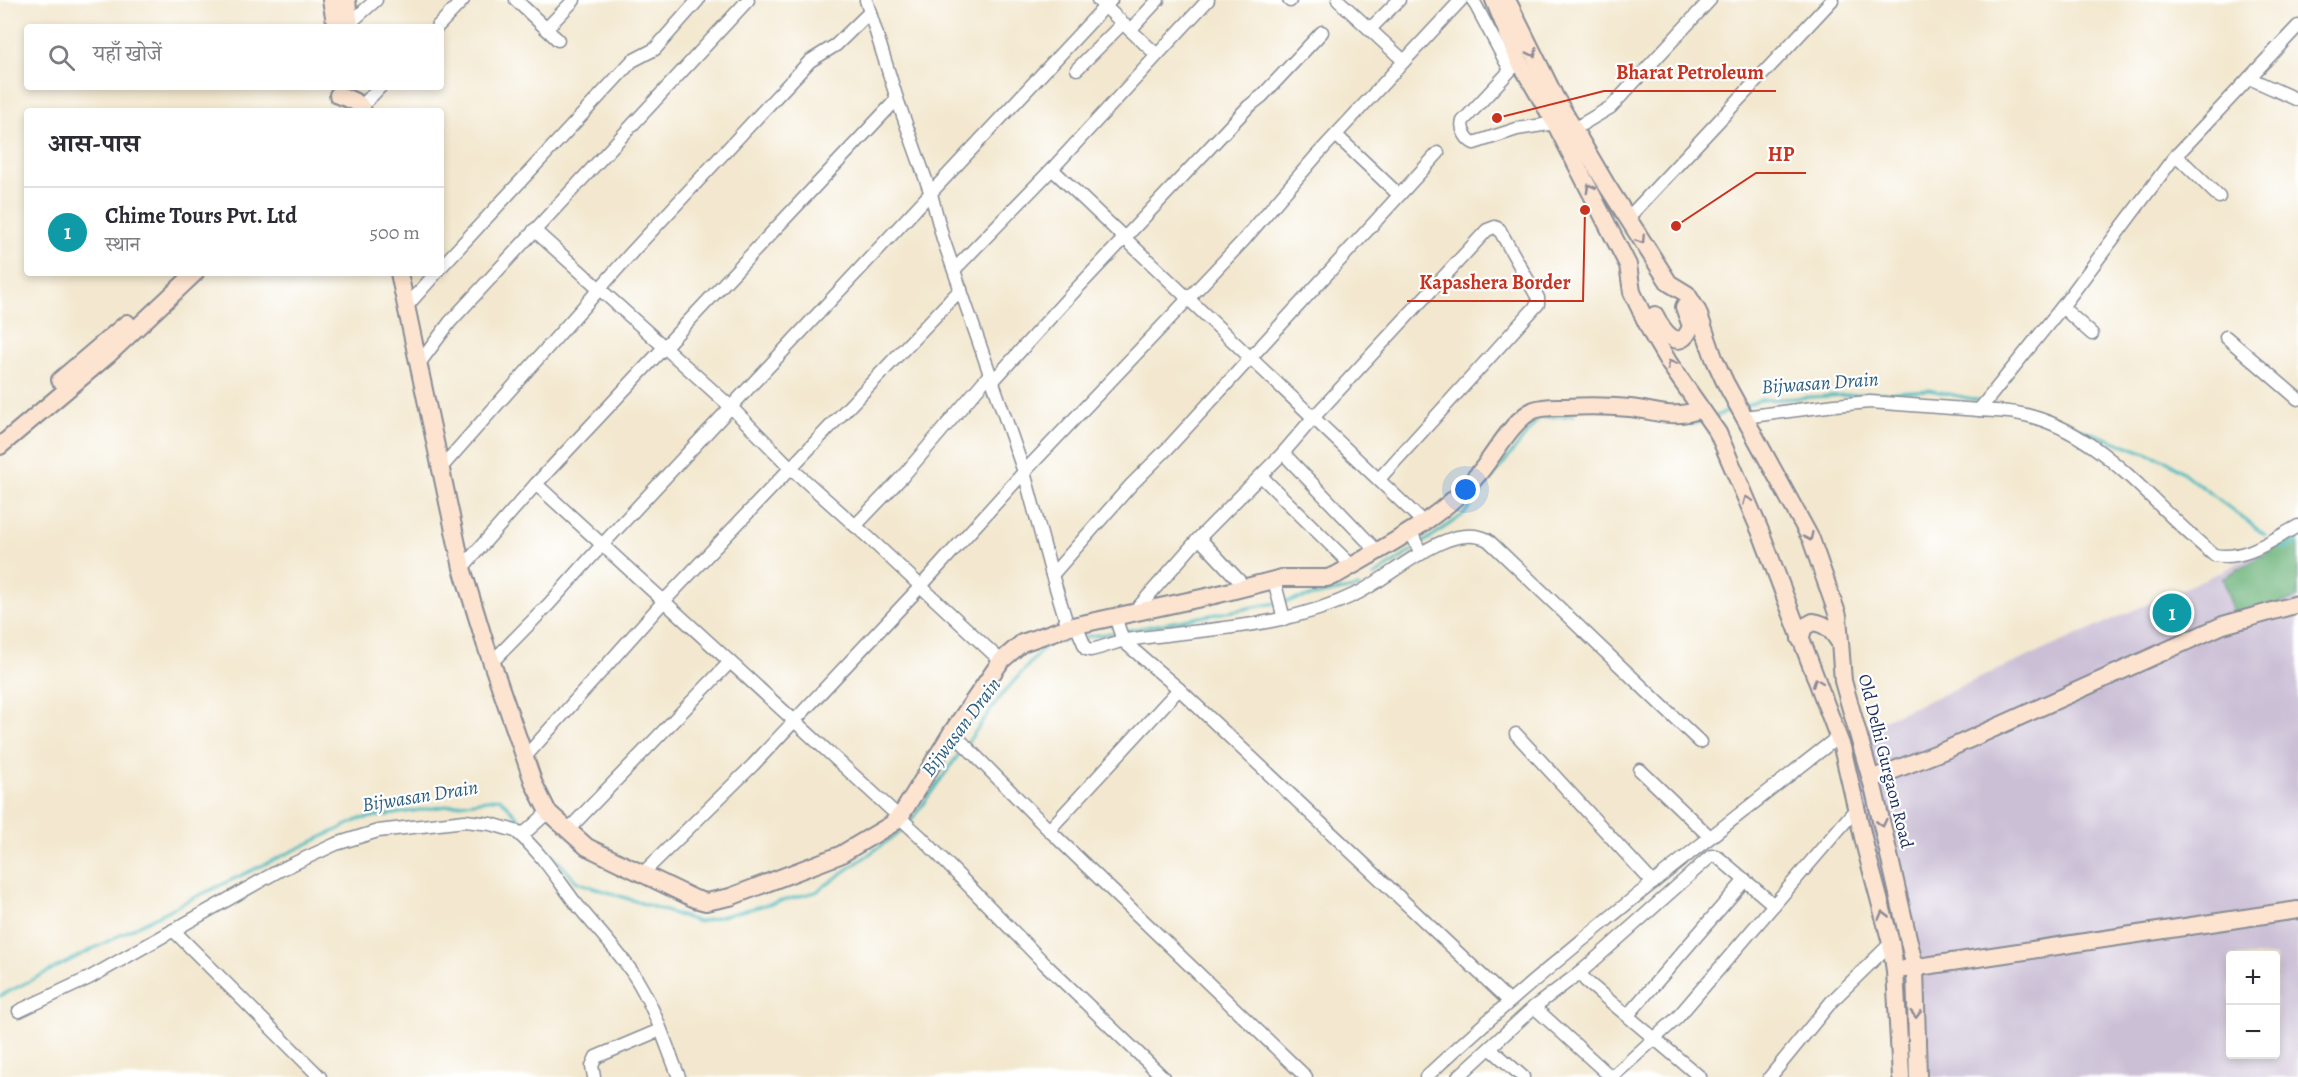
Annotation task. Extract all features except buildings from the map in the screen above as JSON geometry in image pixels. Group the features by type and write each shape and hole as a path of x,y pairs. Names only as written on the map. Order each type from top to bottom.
{"street":[{"path":"331,0 344,24"},
{"path":"345,24 347,0"},
{"path":"347,24 376,0"},
{"path":"440,24 463,0"},
{"path":"516,0 558,40"},
{"path":"546,29 574,0"},
{"path":"444,264 632,61 652,52 698,0"},
{"path":"418,365 450,322 748,0"},
{"path":"1077,69 1158,0"},
{"path":"954,270 1052,169 1208,0"},
{"path":"1338,0 1404,61"},
{"path":"642,874 753,765 921,586 1024,472 1243,241 1336,135 1461,0"},
{"path":"1473,0 1555,123 1663,331 1670,338 1680,339 1689,333 1691,326 1688,315 1669,283"},
{"path":"1494,0 1515,66"},
{"name":"Old Delhi Gurgaon Road","path":"1507,0 1574,129 1627,219 1669,283 1686,294 1698,312 1714,358 1740,410 1812,539 1838,616 1843,681 1873,785 1915,968 1918,1077"},
{"path":"1574,129 1604,112 1619,99 1710,0"},
{"path":"1627,219 1832,0"},
{"path":"1370,29 1396,1"},
{"path":"492,662 549,604 931,194 1104,2 1126,27 1157,55"},
{"path":"868,6 897,99 931,194 943,240 1024,472 1052,575 1074,628 1086,649 1090,650 1122,638 1227,629 1323,608 1356,594 1417,539 1460,495 1517,423 1533,411 1543,408 1586,406 1631,408 1680,415 1705,414"},
{"path":"440,469 600,288 810,61 836,45 868,6"},
{"path":"1979,410 2062,307 2176,155 2298,26"},
{"path":"855,526 1248,107 1262,96 1322,32"},
{"path":"1515,66 1463,121 1462,128 1469,140 1474,143 1517,129 1555,123"},
{"path":"2249,78 2298,100"},
{"path":"336,108 350,99 372,90"},
{"path":"462,568 536,484 897,99"},
{"path":"1336,135 1399,195"},
{"path":"1052,575 1438,153"},
{"path":"2176,155 2219,197"},
{"path":"1052,169 1379,479 1417,539"},
{"path":"1136,611 1199,538 1283,453 1487,230 1495,227 1499,229 1538,297 1538,304 1379,479"},
{"path":"534,230 731,407 792,469 1001,661"},
{"path":"1628,265 1632,292 1652,334 1669,363 1718,433 1761,533 1838,736 1891,943 1895,971 1900,1077"},
{"path":"0,431 156,298 178,276"},
{"path":"0,446 108,355 192,276"},
{"path":"400,276 462,568 492,662 546,814 587,847 695,899 706,902 715,901 851,850 902,820 961,742 1001,661 1022,643 1116,619 1136,611 1275,583 1290,577 1327,578 1336,575 1376,550 1417,539 1439,544 1472,534 1488,540 1700,742"},
{"path":"406,307 433,276"},
{"path":"525,757 664,601 961,289"},
{"path":"2062,307 2092,334"},
{"path":"2226,337 2298,399"},
{"path":"1740,410 1870,402 2015,412 2041,420 2094,446 2214,555 2225,557 2244,555 2298,526"},
{"path":"1283,453 1376,550"},
{"path":"1261,476 1351,565"},
{"path":"536,484 921,837 1045,964 1163,1077"},
{"path":"1199,538 1246,588"},
{"path":"1275,583 1283,616"},
{"path":"1873,785 2223,625 2298,604"},
{"path":"1873,785 2219,635 2298,611"},
{"path":"1116,619 1122,638 1509,1001"},
{"path":"1800,639 1804,627 1813,622 1822,623 1831,630 1840,644"},
{"path":"567,831 730,662"},
{"path":"1049,830 1179,689"},
{"path":"1516,734 1653,883"},
{"path":"1426,1077 1509,1001 1838,736"},
{"path":"961,742 1049,830 1306,1077"},
{"path":"1640,770 1710,837"},
{"path":"1534,1007 1611,1077 1677,1018 1856,809"},
{"path":"524,834 546,814"},
{"path":"19,1011 89,978 280,870 336,844 365,834 465,821 491,824 524,834 632,972 660,1030 679,1077"},
{"path":"1458,1077 1534,1007 1582,970 1712,856 1720,858 1774,905"},
{"path":"1628,1015 1745,880"},
{"path":"1895,971 2298,910"},
{"path":"173,930 320,1077"},
{"path":"1770,1077 1832,1001 1891,943"},
{"path":"1582,970 1582,976 1586,981 1701,1077"},
{"path":"594,1077 592,1066 597,1057 660,1030"},
{"path":"1490,1048 1523,1077"}],"shaded area":[{"path":"2298,529 2298,1077 1904,1077 1894,941 1848,736 2225,570"}],"green space":[{"path":"2298,535 2298,598 2235,617 2223,578"}],"waterway":[{"name":"Bijwasan Drain","path":"1744,406 1761,400 1930,390 1977,400"},
{"name":"Bijwasan Drain","path":"1994,404 2006,406"},
{"name":"Bijwasan Drain","path":"1713,417 1733,410"},
{"name":"Bijwasan Drain","path":"1421,544 1464,514 1539,418 1574,415"},
{"name":"Bijwasan Drain","path":"1676,422 1693,424 1702,421"},
{"name":"Bijwasan Drain","path":"2059,421 2168,461 2265,535"},
{"name":"Bijwasan Drain","path":"2278,545 2284,549 2298,543"},
{"name":"Bijwasan Drain","path":"1374,576 1416,548"},
{"name":"Bijwasan Drain","path":"1283,602 1359,587"},
{"name":"Bijwasan Drain","path":"1124,631 1276,603"},
{"name":"Bijwasan Drain","path":"1085,637 1117,632"},
{"name":"Bijwasan Drain","path":"968,742 1000,697 1048,643 1079,638"},
{"name":"Bijwasan Drain","path":"910,822 964,747"},
{"name":"Bijwasan Drain","path":"0,996 185,902 360,819 500,798 526,826"},
{"name":"Bijwasan Drain","path":"531,831 577,882 699,922 816,892 906,828"}],"place":[{"name":"Bharat Petroleum","path":"1497,118"},
{"name":"Kapashera Border","path":"1585,210"},
{"name":"HP","path":"1676,226"},
{"name":"Chime Tours Pvt. Ltd","path":"2172,613"}]}
